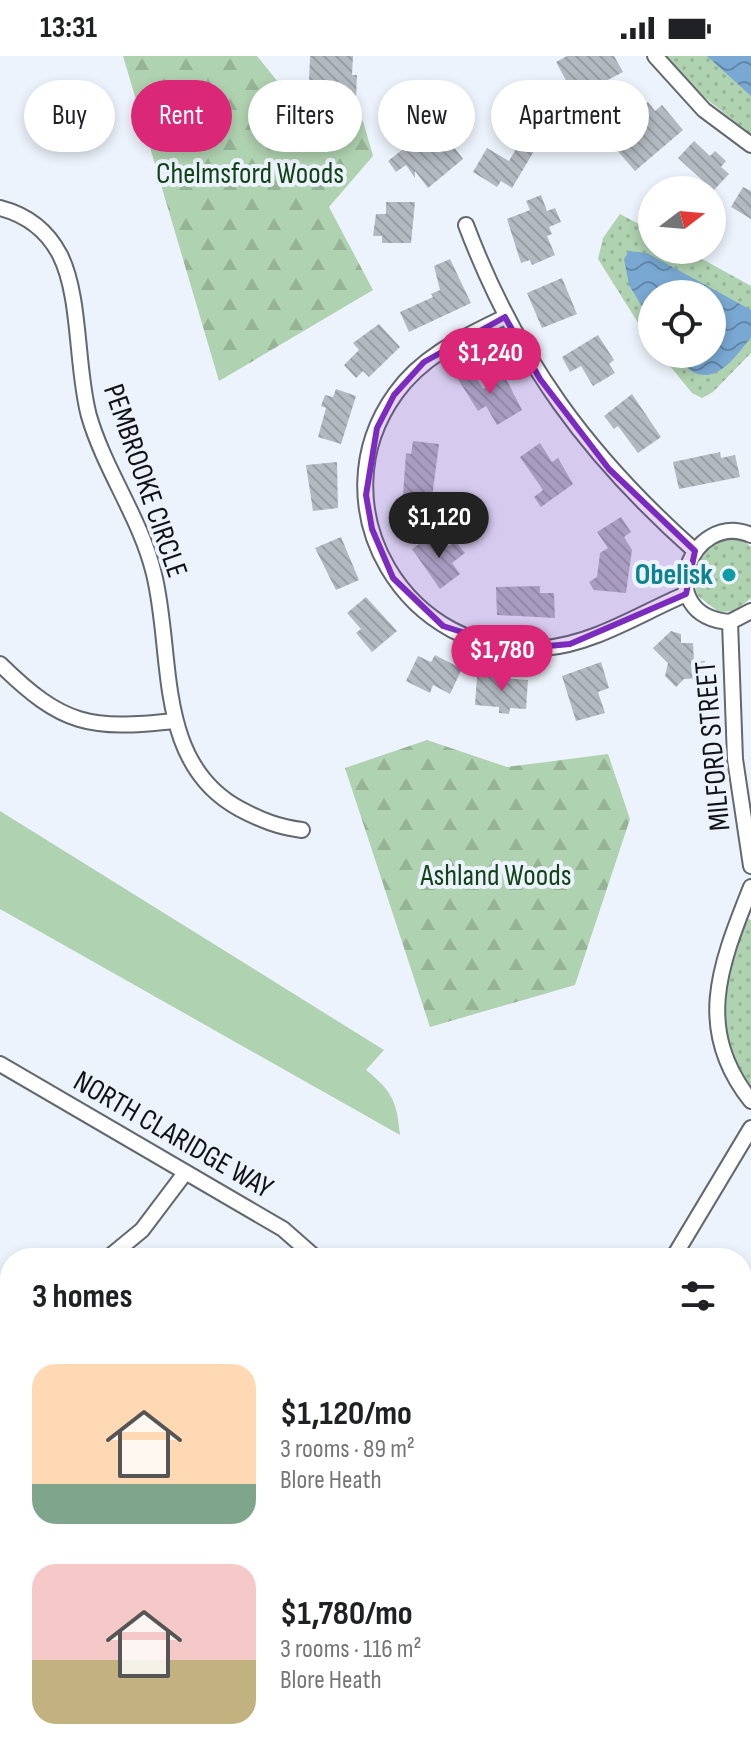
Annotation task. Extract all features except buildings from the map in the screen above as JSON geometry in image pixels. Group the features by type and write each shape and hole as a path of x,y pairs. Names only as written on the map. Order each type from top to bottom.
{"street":[{"path":"655,56 704,110 751,145"},
{"name":"PEMBROOKE CIRCLE","path":"0,208 24,216 43,231 58,251 67,272 89,416 148,554 156,581 175,721 185,753 215,792 270,825 302,830"},
{"path":"466,225 505,317 540,379 588,444 629,490 695,551"},
{"path":"505,317 424,362 394,395 377,428 369,457 366,495 372,529 393,578 421,610 443,626 474,641 515,649 570,644 686,594"},
{"path":"751,535 737,530 723,531 695,551 685,579 686,594 703,614 730,622 751,611"},
{"name":"MILFORD STREET","path":"730,622 735,759 751,866"},
{"path":"0,664 38,699 77,719 118,726 175,721"},
{"path":"751,887 724,956 716,1004 728,1061 751,1101"},
{"name":"NORTH CLARIDGE WAY","path":"0,1064 283,1229 305,1248"},
{"path":"679,1248 751,1128"},
{"path":"120,1248 142,1230 185,1173"}],"highlighted area":[{"path":"505,317 540,379 609,469 695,551 686,594 570,644 515,649 443,626 393,578 372,529 366,495 377,428 394,395 424,362"}],"green space":[{"name":"Chelmsford Woods","path":"123,56 257,56 276,80 248,80 248,152 362,152 363,121 373,156 329,207 373,290 219,381 151,152 232,152 232,80 131,80 131,83"},
{"path":"666,56 751,56 751,135 703,96"},
{"path":"620,214 638,224 638,264 711,264 751,286 751,353 713,392 702,398 692,393 671,368 726,368 726,280 638,280 638,323 598,259 603,238"},
{"path":"729,538 743,540 751,547 751,598 735,611 719,612 698,596 696,568 705,553"},
{"name":"Ashland Woods","path":"427,740 507,767 608,754 630,819 575,985 430,1027 345,768"},
{"path":"0,811 384,1050 366,1070 392,1098 400,1135 0,909"},
{"path":"749,919 751,1089 730,1048 724,1008 735,945 742,923"}],"water":[{"path":"707,56 751,56 751,96"},
{"path":"629,251 638,252 638,264 667,264 696,280 638,280 638,300 629,285 624,259"},
{"path":"726,296 751,310 751,337 726,365"},
{"path":"688,368 722,368 706,375"}],"place":[{"name":"Obelisk","path":"729,575"}]}
